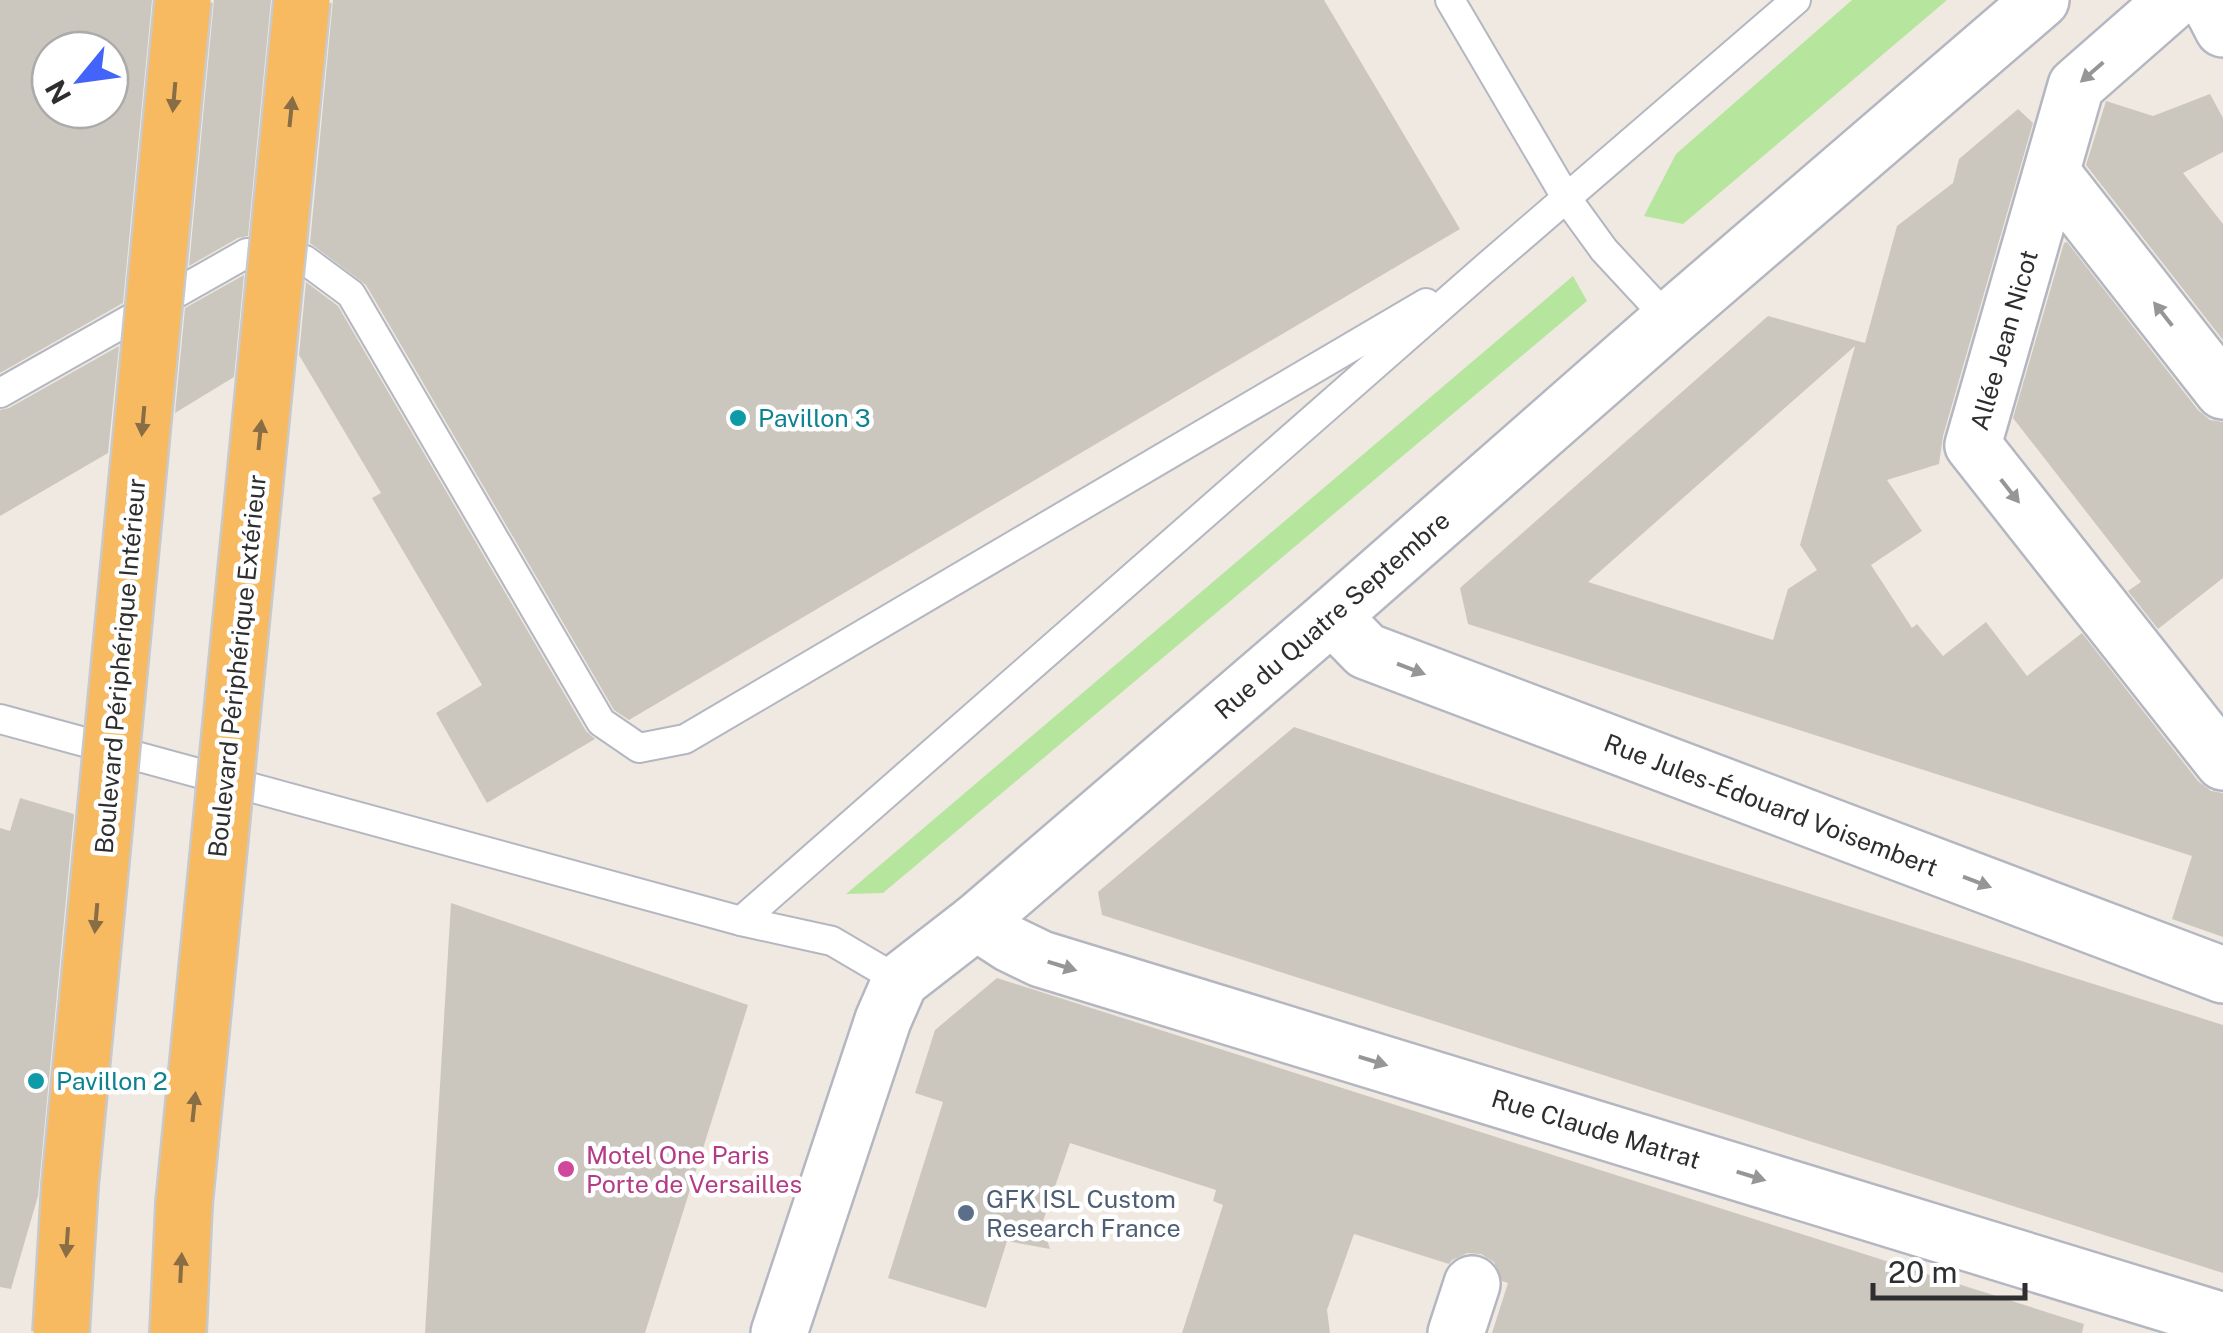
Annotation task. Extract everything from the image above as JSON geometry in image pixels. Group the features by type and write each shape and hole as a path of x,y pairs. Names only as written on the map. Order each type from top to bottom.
{"highway":[{"name":"Boulevard Périphérique Intérieur","path":"61,1333 70,1185 183,0"},
{"name":"Boulevard Périphérique Extérieur","path":"178,1333 184,1204 302,0"}],"street":[{"name":"Rue du Quatre Septembre","path":"779,1333 883,1020 900,981 976,922 1332,616 2041,0"},
{"name":"Allée Jean Nicot","path":"2174,0 2076,86 1974,445 2223,762"},
{"path":"2208,0 2223,30"},
{"path":"2052,172 2223,391"},
{"name":"Rue Jules-Édouard Voisembert","path":"1332,616 1366,651 2223,976"},
{"name":"Rue Claude Matrat","path":"976,922 1041,960 2223,1321"}],"lane":[{"path":"1450,0 1567,198 1604,250 1669,320"},
{"path":"741,921 1796,0"},
{"path":"0,394 248,253 305,260 351,294 601,722 638,748 685,739 1484,269"},
{"path":"0,719 741,921 832,942 900,981"}],"green space":[{"path":"1852,0 1947,0 1683,224 1644,216 1676,154"},
{"path":"1573,276 1587,301 883,893 846,894"}],"building":[{"path":"0,0 152,0 123,303 0,373"},
{"path":"214,0 271,0 248,236 189,266"},
{"name":"Pavillon 3","path":"333,0 1324,0 1460,229 629,720 614,710 366,285 310,243"},
{"path":"2210,94 2223,118 2223,152 2183,173 2223,224 2223,340 2086,165 2106,101 2153,116"},
{"path":"2018,109 2033,123 1943,436 1939,464 1887,480 1922,531 1871,565 1912,628 1917,624 1943,656 1986,622 2027,676 2082,633 2198,781 2211,791 2223,793 2223,937 2172,919 2192,856 1468,624 1460,588 1768,316 1865,343 1897,226 1953,183 1959,159","holes":["1855,346 1800,545 1817,570 1788,589 1773,640 1588,582"]},
{"path":"2067,242 2198,410 2210,420 2223,422 2223,578 2158,629 2128,591 2141,582 2013,418"},
{"path":"244,275 234,377 175,413 185,308"},
{"path":"306,282 338,306 586,731 595,739 487,803 436,713 482,685 372,498 381,493 299,355"},
{"path":"119,346 108,453 0,516 0,410"},
{"path":"1294,727 2223,1025 2223,1273 1102,915 1098,892"},
{"name":"Pavillon 2","path":"20,798 74,814 38,1196 11,1289 0,1287 0,828 10,831"},
{"name":"Motel One Paris Porte de Versailles","path":"451,903 748,1005 645,1333 425,1333"},
{"path":"997,978 2084,1324 2082,1333 1492,1333 1508,1283 1502,1281 1494,1262 1481,1254 1467,1253 1449,1264 1354,1234 1327,1310 1330,1333 1182,1333 1223,1205 1213,1201 1216,1190 1070,1143 1042,1224 1050,1249 1007,1241 986,1308 888,1278 943,1102 915,1093 935,1030"}],"place":[{"name":"Pavillon 3","path":"738,418"},
{"name":"Pavillon 2","path":"36,1081"},
{"name":"Motel One Paris Porte de Versailles","path":"566,1169"},
{"name":"GFK ISL Custom Research France","path":"966,1213"}]}
